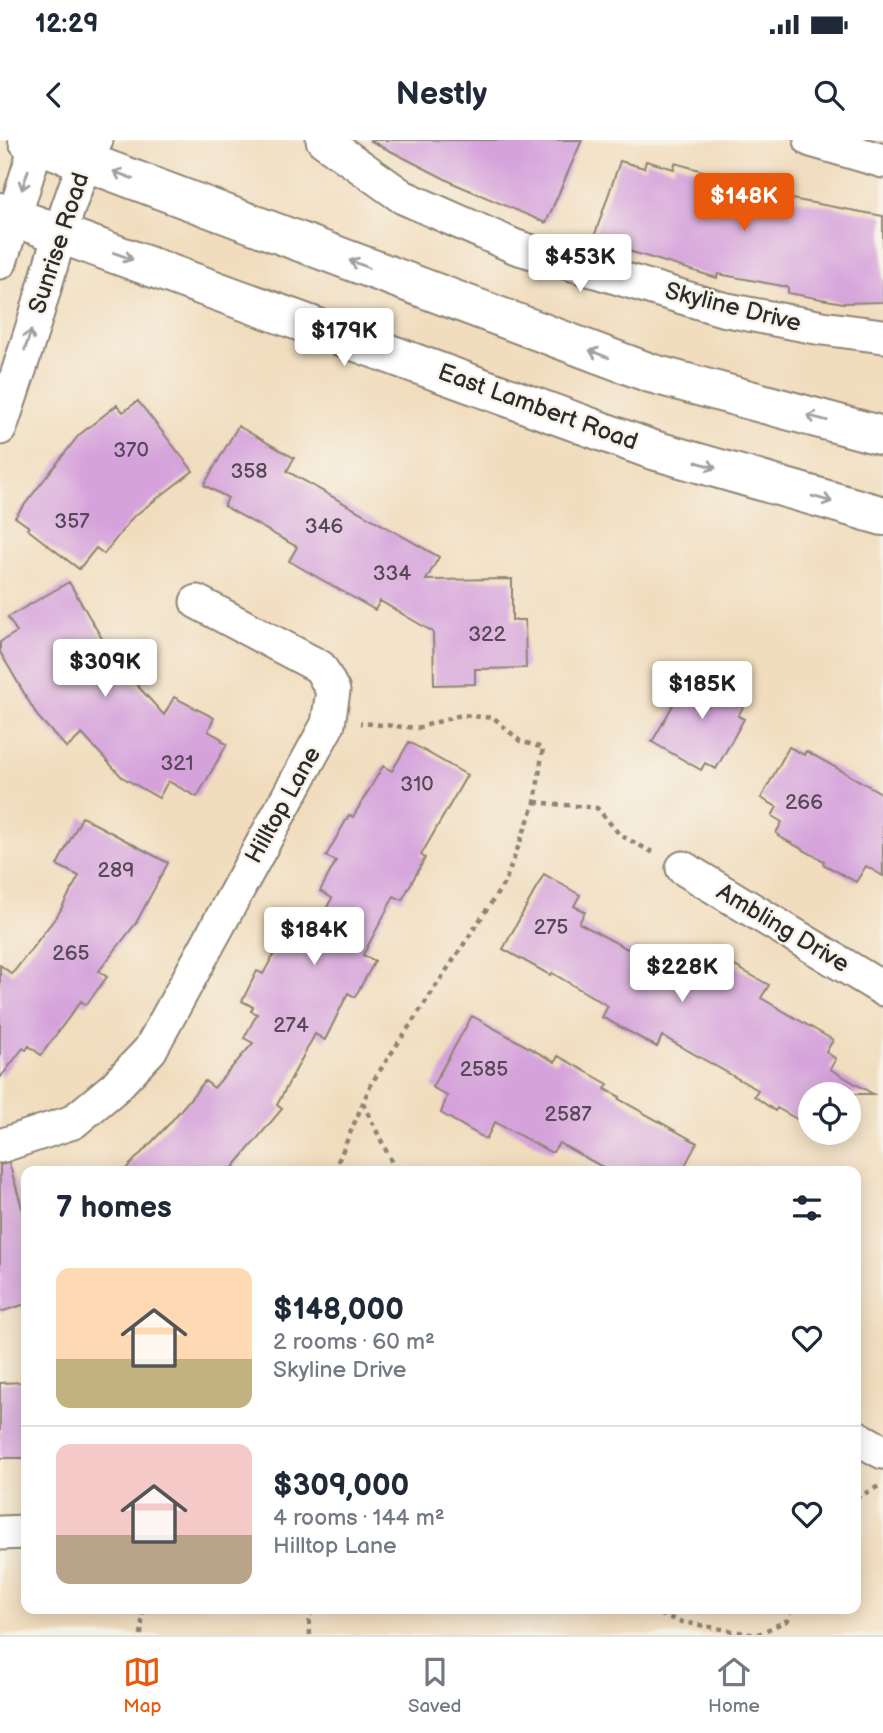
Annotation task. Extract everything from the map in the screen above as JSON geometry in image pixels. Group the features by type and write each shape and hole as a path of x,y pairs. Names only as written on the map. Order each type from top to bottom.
{"main road":[{"path":"34,141 90,150 650,373 883,436"},
{"name":"East Lambert Road","path":"6,214 650,449 883,516"}],"street":[{"name":"Skyline Drive","path":"323,140 403,197 516,247 722,309 822,328 883,336"},
{"path":"811,140 883,161"},
{"name":"Sunrise Road","path":"0,262 6,214 34,141"},
{"name":"Sunrise Road","path":"0,428 41,300 59,232 90,150"},
{"name":"Hilltop Lane","path":"0,1146 73,1122 114,1088 150,1050 328,724 333,691 320,667 197,602"},
{"name":"Ambling Drive","path":"683,867 883,989"},
{"path":"861,1440 883,1452"},
{"path":"0,1533 21,1532"}],"path":[{"path":"328,724 373,723 417,728 461,715 494,718 520,741 543,748 535,803 505,882 371,1084 336,1166"},
{"path":"535,803 597,808 620,835 683,867"},
{"path":"363,1103 394,1166"},
{"path":"861,1495 883,1485"},
{"path":"141,1635 143,1614"},
{"path":"310,1614 310,1635"},
{"path":"659,1614 682,1622 756,1634 788,1620 790,1614"}],"building":[{"path":"369,140 582,140 546,223 455,184"},
{"path":"620,161 644,168 646,161 674,169 675,163 745,183 743,190 883,216 883,302 843,303 788,293 788,287 718,274 717,278 593,240"},
{"path":"138,401 193,471 133,517 104,554 96,548 79,569 15,517 79,435 117,405 123,412"},
{"path":"238,426 294,458 287,471 439,557 426,580 512,579 512,620 525,620 526,668 475,669 475,684 434,685 433,632 380,601 375,610 289,561 297,547 224,506 228,498 204,485"},
{"path":"69,582 115,661 164,715 174,697 214,718 208,731 227,744 197,797 168,781 159,798 122,777 82,734 67,748 38,717 0,652 0,642 17,632 8,617"},
{"path":"694,668 748,698 738,716 744,719 716,769 705,763 701,770 652,742"},
{"path":"409,742 467,775 421,855 425,858 402,900 394,896 363,955 375,961 355,997 348,993 325,1040 315,1034 277,1105 282,1109 234,1166 129,1166 205,1081 214,1088 253,1043 244,1038 257,1014 251,1011 253,1007 242,1001 257,971 263,974 289,927 310,938 332,898 320,891 336,861 326,856 349,815 353,817 383,766 392,771"},
{"path":"789,747 804,755 806,751 883,794 883,876 866,866 856,882 778,836 776,833 782,822 772,816 777,807 761,798"},
{"path":"82,817 168,863 136,923 99,971 107,977 86,1005 81,1001 41,1055 29,1046 26,1050 23,1048 0,1078 0,965 12,974 59,913 79,876 57,865"},
{"path":"544,874 580,895 574,906 585,912 579,923 631,951 634,947 646,954 649,948 712,982 724,960 769,985 761,998 833,1040 826,1052 836,1059 830,1069 852,1082 798,1082 798,1120 777,1108 775,1111 754,1096 758,1090 662,1036 657,1047 602,1017 608,1006 552,973 550,975 503,949"},
{"path":"472,1016 555,1062 558,1056 608,1084 605,1089 620,1097 619,1099 697,1143 685,1166 601,1166 559,1143 553,1152 550,1152 495,1122 486,1139 441,1113 447,1096 432,1087"},
{"path":"861,1087 873,1094 861,1094"},
{"path":"9,1163 21,1204 21,1306 0,1312 0,1165"},
{"path":"21,1382 21,1458 0,1458 0,1383"}]}
